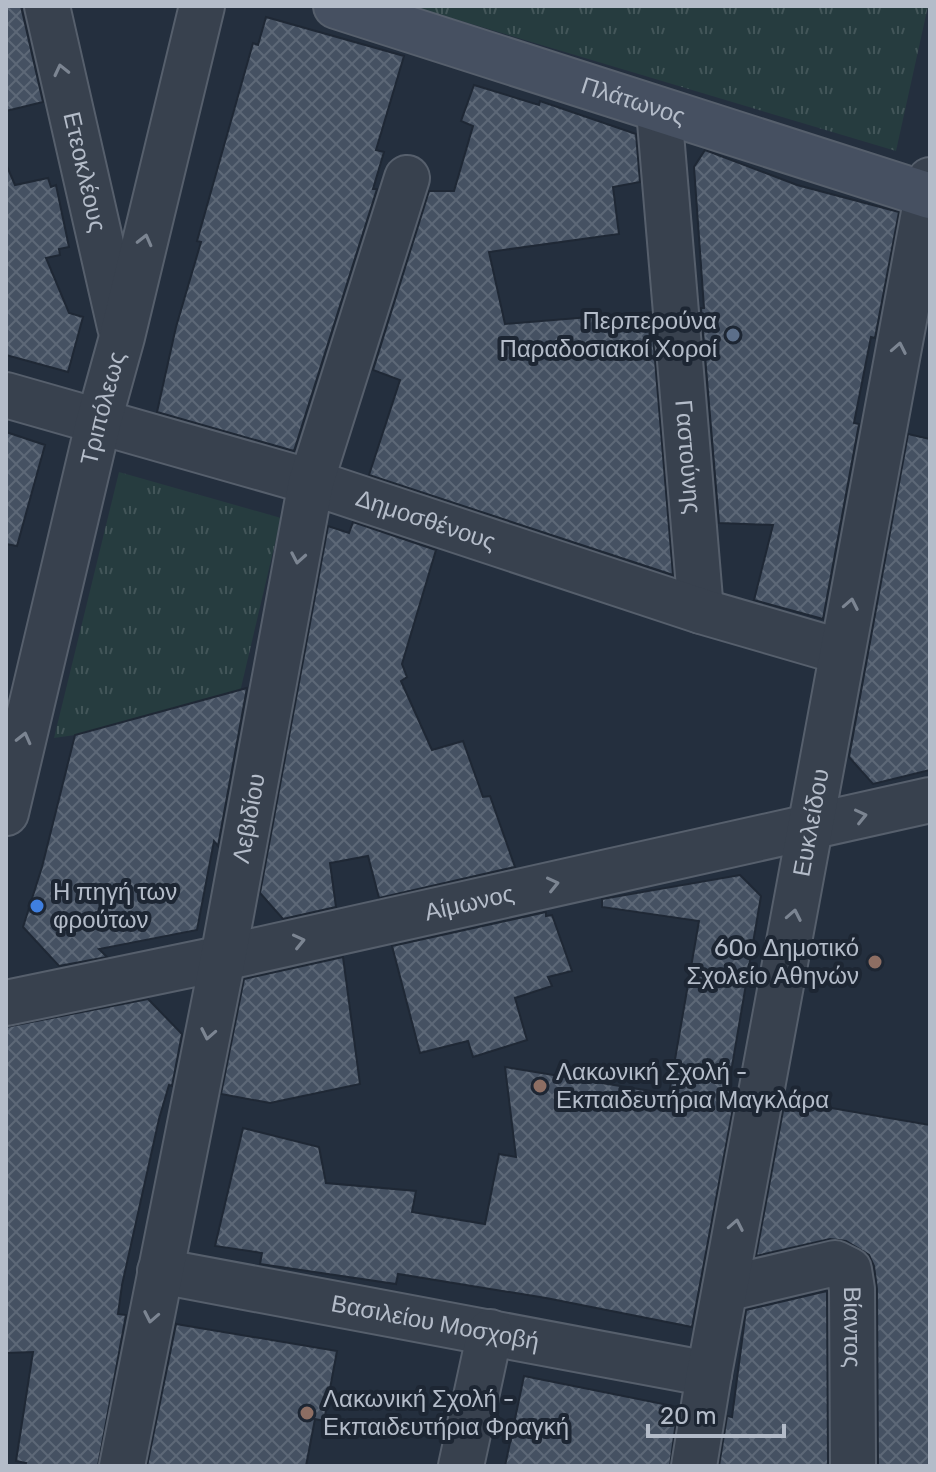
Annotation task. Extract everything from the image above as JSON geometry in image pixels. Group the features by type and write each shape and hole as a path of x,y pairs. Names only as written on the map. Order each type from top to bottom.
{"street":[{"name":"Ετεοκλέους","path":"47,6 122,337"},
{"name":"Τριπόλεως","path":"6,813 202,6"},
{"name":"Πλάτωνος","path":"336,6 659,110 929,190"},
{"name":"Γαστούνης","path":"659,110 701,611"},
{"name":"Λεβιδίου","path":"122,1466 223,958 311,482 407,178"},
{"name":"Ευκλείδου","path":"694,1466 929,190"},
{"name":"Δημοσθένους","path":"6,395 311,482 701,611 842,652"},
{"name":"Αίμωνος","path":"6,1003 223,958 930,800"},
{"name":"Βίαντος","path":"725,1289 835,1263 849,1270 852,1289 853,1466"},
{"name":"Βασιλείου Μοσχοβή","path":"160,1271 709,1374"},
{"path":"461,1466 490,1332"}],"green space":[{"path":"411,6 928,6 896,151"},
{"path":"119,472 281,518 240,692 54,738"}],"building":[{"path":"6,6 21,6 43,102 6,111"},
{"path":"266,17 404,56 376,150 384,152 373,189 377,189 294,451 157,412 176,327 201,242 197,241 253,43 258,45"},
{"path":"474,85 539,105 540,101 636,134 640,182 613,187 619,234 489,252 505,324 651,312 673,575 369,475 400,380 373,370 429,191 454,191 473,126 461,121"},
{"path":"705,150 797,185 899,212 875,338 871,337 854,423 859,424 823,619 754,600 773,525 719,523 701,308 704,308 694,167"},
{"path":"6,164 15,185 48,178 51,187 56,185 69,247 59,249 60,255 46,258 69,313 83,317 68,372 6,355"},
{"path":"6,432 45,445 17,546 6,544"},
{"path":"908,434 930,439 930,770 873,784 849,757"},
{"path":"353,522 436,550 402,664 407,677 401,681 432,750 463,741 483,797 490,796 515,867 379,898 368,856 330,863 336,907 283,919 260,893 328,526 349,533"},
{"path":"247,688 218,846 214,841 197,930 99,949 107,957 59,966 23,927 42,867 75,735"},
{"path":"740,875 761,896 728,1090 736,1092 692,1327 546,1298 398,1274 396,1284 260,1264 262,1253 215,1246 243,1128 319,1147 326,1183 416,1191 412,1212 485,1224 499,1154 516,1157 505,1067 669,1094 699,921 602,907 602,899"},
{"path":"546,912 546,916 552,915 572,971 548,977 552,986 515,998 527,1040 473,1057 468,1041 420,1053 392,946"},
{"path":"343,957 360,1084 270,1103 221,1094 244,979"},
{"path":"148,999 182,1034 172,1086 169,1085 159,1119 122,1285 118,1314 126,1315 98,1466 25,1466 26,1463 16,1461 33,1352 6,1353 6,1027"},
{"path":"785,1100 930,1125 930,1466 878,1466 877,1289 869,1255 846,1241 830,1239 756,1256"},
{"path":"827,1291 828,1466 719,1466 727,1416 732,1417 746,1310"},
{"path":"176,1324 337,1351 324,1421 315,1419 306,1466 147,1466"},
{"path":"524,1376 678,1407 670,1466 505,1466"}],"place":[{"name":"Περπερούνα Παραδοσιακοί Χοροί","path":"733,335"},
{"name":"Η πηγή των φρούτων","path":"37,906"},
{"name":"60ο Δημοτικό Σχολείο Αθηνών","path":"875,962"},
{"name":"Λακωνική Σχολή - Εκπαιδευτήρια Μαγκλάρα","path":"540,1086"},
{"name":"Λακωνική Σχολή - Εκπαιδευτήρια Φραγκή","path":"307,1413"}]}
